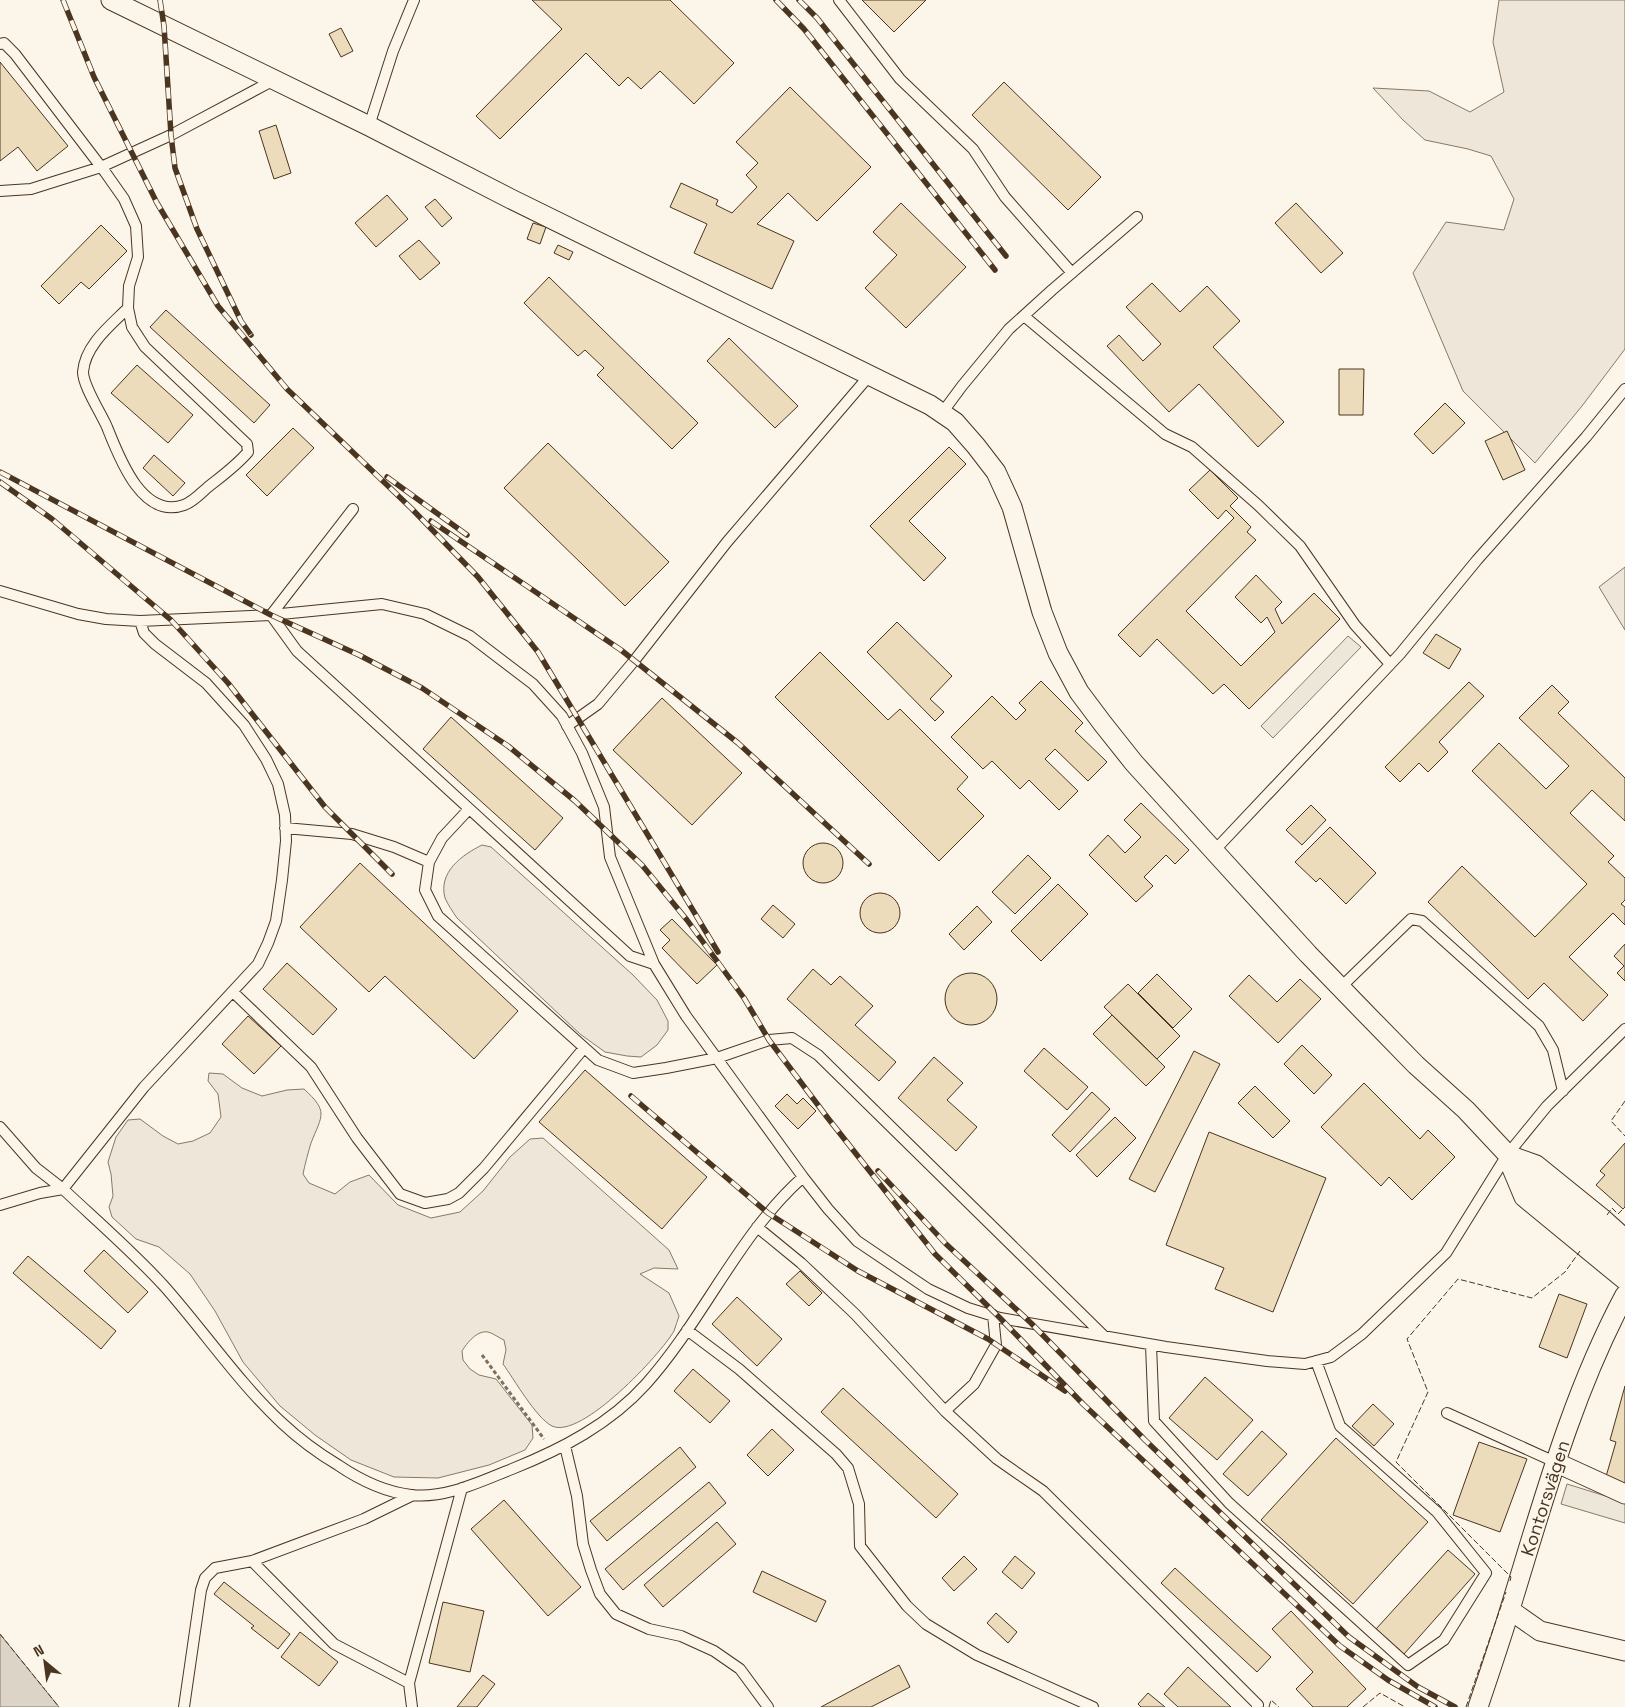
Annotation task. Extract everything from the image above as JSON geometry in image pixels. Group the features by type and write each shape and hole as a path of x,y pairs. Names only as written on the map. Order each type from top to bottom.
{"street":[{"path":"110,0 930,405 955,422 996,472 1012,507 1042,612 1058,653 1079,692 1134,762 1340,988 1416,1065 1466,1110 1507,1155 1524,1197 1594,1233 1625,1260"},
{"path":"1507,1155 1536,1165 1594,1233 1625,1280"},
{"path":"1594,1233 1625,1239"},
{"name":"Kontorsvägen","path":"1478,1707 1555,1462 1591,1364 1625,1295"},
{"path":"1555,1462 1625,1494"},
{"path":"1510,1610 1540,1631 1625,1651"}],"lane":[{"path":"368,126 393,51 414,0"},
{"path":"838,0 900,79 973,150 1005,197 1072,273"},
{"path":"0,44 4,44 15,54 124,198 136,226 138,257 129,286 128,308 132,327 145,347 247,444 248,452 237,464 186,505 172,508 158,506 135,486 112,441 102,414 89,391 83,373 87,355 100,337 128,308"},
{"path":"0,191 31,189 101,167 171,134 274,80"},
{"path":"942,413 1009,329 1137,217"},
{"path":"1024,316 1165,434 1192,447 1258,505 1300,546 1355,625 1390,664"},
{"path":"567,726 598,704 727,542 869,376"},
{"path":"1214,851 1390,664 1477,560 1586,437 1625,389"},
{"path":"271,614 353,509"},
{"path":"0,591 78,614 140,622 271,614 382,604 425,614 470,636 533,684 562,716 582,753 604,807 610,857 654,964 686,1016 803,1177 828,1209 857,1241 928,1289 968,1308 993,1315 1151,1345 1267,1361 1305,1364 1331,1357 1362,1334 1446,1253 1507,1155 1562,1091 1625,1029"},
{"path":"271,614 298,651 468,808 630,956 654,964"},
{"path":"0,1205 40,1193 63,1189 144,1087 258,964 276,921 285,850 285,815 278,784 266,759 244,725 206,683 155,644 144,633 140,622"},
{"path":"468,808 442,838 429,862 425,890 438,916 598,1060 633,1073 717,1058 769,1040 792,1038 818,1055 1104,1336"},
{"path":"285,828 352,834 394,846 429,862"},
{"path":"1340,988 1411,919 1422,921 1539,1026 1553,1050 1562,1091"},
{"path":"233,992 311,1067 358,1138 400,1194 426,1203 448,1199 459,1193 484,1168 584,1048"},
{"path":"0,1127 36,1168 63,1189 163,1286 256,1397 283,1424 318,1452 354,1476 385,1489 413,1495 445,1493 462,1488 554,1451 599,1425 623,1406 646,1384 687,1330 757,1227 783,1195 803,1177"},
{"path":"757,1227 801,1263 855,1314 945,1412 997,1460 1043,1491 1258,1705 1257,1707"},
{"path":"945,1412 974,1384 996,1345 993,1315"},
{"path":"687,1330 739,1369 836,1454 848,1468 859,1504 860,1546 907,1606 926,1624 977,1656 1094,1707"},
{"path":"1151,1345 1154,1421 1230,1503 1408,1665 1444,1640 1486,1573 1437,1512 1340,1426 1316,1361"},
{"path":"1447,1413 1555,1462"},
{"path":"565,1446 577,1496 583,1544 600,1594 616,1614 649,1629 681,1636 714,1651 740,1669 768,1707"},
{"path":"412,1707 409,1683 462,1488"},
{"path":"184,1707 201,1590 205,1578 215,1568 252,1561 364,1519 413,1495"},
{"path":"252,1561 334,1644 409,1683"}],"path":[{"path":"482,1355 554,1451"}],"shaded area":[{"path":"1499,0 1625,0 1625,349 1582,406 1535,463 1463,391 1413,273 1446,222 1504,230 1514,199 1491,156 1425,140 1373,88 1429,91 1470,112 1504,92 1493,42"},
{"path":"1625,567 1625,630 1599,587"},
{"path":"1348,636 1361,647 1273,738 1261,726"},
{"path":"482,845 491,847 633,975 657,1000 668,1021 668,1030 657,1045 641,1057 605,1052 580,1034 457,918 445,898 445,880 448,872 460,859"},
{"path":"209,1073 223,1074 242,1088 262,1096 287,1090 304,1089 317,1103 321,1114 303,1174 309,1183 335,1194 350,1182 369,1175 398,1205 431,1218 460,1212 483,1191 510,1157 530,1139 543,1138 669,1250 678,1269 654,1268 640,1274 669,1293 679,1316 674,1331 654,1358 619,1392 600,1408 565,1427 552,1426 546,1422 526,1398 503,1364 506,1350 504,1340 490,1333 480,1333 462,1351 463,1360 470,1369 479,1375 496,1379 532,1425 533,1438 525,1450 489,1465 438,1478 394,1477 351,1460 315,1435 280,1406 243,1362 215,1311 190,1274 159,1247 136,1239 112,1217 109,1207 113,1196 108,1162 116,1137 128,1120 140,1119 163,1136 178,1144 193,1141 210,1133 221,1117 218,1094 208,1081"},
{"path":"1567,1484 1625,1502 1625,1523 1561,1504"},
{"path":"0,1634 59,1707 0,1707"}],"building":[{"path":"532,0 670,0 734,63 694,104 660,71 641,89 628,77 619,86 586,53 500,139 476,116 562,29"},
{"path":"862,0 926,0 894,32"},
{"path":"341,28 353,51 341,57 329,34"},
{"path":"0,62 68,146 37,171 18,147 0,161"},
{"path":"1004,82 1101,177 1068,210 972,115"},
{"path":"790,87 871,167 817,221 788,193 757,224 794,241 772,289 694,253 707,224 670,207 681,183 718,200 716,205 732,213 757,187 746,175 758,163 736,142"},
{"path":"276,125 291,173 274,179 259,131"},
{"path":"387,195 408,219 376,247 355,223"},
{"path":"435,199 452,218 442,227 425,207"},
{"path":"901,203 966,267 906,328 865,288 897,255 873,232"},
{"path":"1296,203 1343,253 1321,273 1275,223"},
{"path":"533,223 546,227 540,244 527,239"},
{"path":"101,225 127,251 89,289 81,282 59,304 41,286"},
{"path":"419,240 440,263 420,280 399,256"},
{"path":"558,245 573,252 569,260 554,253"},
{"path":"549,277 698,423 672,449 597,375 604,368 585,350 578,356 524,303"},
{"path":"1152,283 1180,312 1207,286 1240,321 1213,347 1284,422 1258,447 1199,384 1169,412 1107,346 1119,335 1143,361 1161,344 1126,307"},
{"path":"166,310 270,405 254,423 150,327"},
{"path":"729,338 798,406 775,428 707,361"},
{"path":"137,365 193,415 168,443 111,393"},
{"path":"1339,369 1364,369 1363,415 1339,415"},
{"path":"1445,403 1465,423 1433,454 1414,434"},
{"path":"293,428 314,448 267,496 246,475"},
{"path":"1507,431 1525,470 1503,480 1485,441"},
{"path":"548,443 669,562 625,606 504,488"},
{"path":"949,447 966,464 909,521 946,558 924,581 870,526"},
{"path":"154,455 185,483 173,496 143,468"},
{"path":"1210,470 1238,498 1230,506 1251,527 1247,532 1256,540 1186,611 1241,666 1275,632 1267,617 1261,623 1235,597 1256,575 1282,602 1275,609 1282,624 1314,593 1340,619 1249,709 1224,684 1213,694 1157,639 1140,657 1118,635 1234,518 1226,510 1218,519 1189,490"},
{"path":"897,622 952,676 930,699 944,712 935,721 867,652"},
{"path":"1436,634 1461,649 1449,669 1423,653"},
{"path":"820,652 888,720 900,709 968,777 957,789 984,816 939,861 775,697"},
{"path":"1041,681 1083,723 1075,731 1107,762 1088,781 1055,749 1045,759 1078,791 1059,810 1029,780 1020,789 992,761 983,769 951,737 992,696 1016,720 1026,710 1019,703"},
{"path":"1469,682 1484,696 1439,742 1448,752 1428,772 1419,763 1400,782 1385,767"},
{"path":"1552,685 1569,702 1558,713 1625,778 1625,821 1592,790 1570,813 1614,856 1608,862 1625,878 1625,900 1621,904 1625,907 1625,925 1613,913 1569,957 1608,995 1583,1021 1544,983 1528,999 1428,902 1462,866 1535,937 1587,884 1472,771 1499,743 1546,789 1569,766 1519,718"},
{"path":"662,698 742,773 692,825 613,750"},
{"path":"451,717 563,818 535,850 423,749"},
{"path":"1141,803 1189,850 1175,864 1166,855 1144,877 1153,886 1136,902 1089,855 1108,835 1125,853 1141,837 1124,820"},
{"path":"1311,805 1326,820 1302,845 1286,830"},
{"path":"1330,827 1376,873 1346,904 1320,878 1316,882 1295,862"},
{"path":"827,843 834,846 840,852 843,863 842,871 834,880 827,883 819,883 812,880 804,871 803,859 806,852 815,844"},
{"path":"1028,855 1051,878 1015,914 992,892"},
{"path":"360,863 518,1011 474,1059 385,976 369,992 300,927"},
{"path":"1058,884 1088,914 1041,961 1011,931"},
{"path":"884,893 891,896 897,902 900,913 899,921 891,930 884,933 876,933 869,930 861,921 860,909 863,902 872,894"},
{"path":"773,905 795,924 783,938 761,919"},
{"path":"977,906 992,922 964,950 949,934"},
{"path":"672,919 717,965 697,984 662,948 670,940 660,930"},
{"path":"1625,944 1625,981 1617,973 1624,966 1614,956"},
{"path":"287,963 337,1009 313,1035 263,989"},
{"path":"813,969 831,985 840,976 873,1006 855,1025 896,1062 879,1081 787,999"},
{"path":"971,973 981,975 989,981 995,989 997,999 995,1009 989,1017 981,1023 971,1025 961,1023 953,1017 947,1009 945,999 947,989 953,981 961,975"},
{"path":"1157,974 1192,1009 1173,1028 1138,993"},
{"path":"1249,975 1277,1002 1300,979 1321,999 1278,1043 1229,996"},
{"path":"1128,984 1180,1036 1157,1059 1104,1007"},
{"path":"1112,1015 1165,1067 1146,1086 1093,1034"},
{"path":"248,1016 281,1046 254,1074 222,1044"},
{"path":"1302,1045 1332,1075 1314,1094 1284,1064"},
{"path":"1044,1048 1088,1087 1067,1110 1024,1071"},
{"path":"1194,1051 1220,1064 1155,1192 1129,1179"},
{"path":"934,1057 963,1083 947,1100 977,1127 956,1151 898,1098"},
{"path":"585,1070 707,1177 662,1229 539,1122"},
{"path":"1364,1083 1420,1139 1428,1130 1455,1157 1412,1200 1389,1177 1381,1186 1321,1127"},
{"path":"1255,1086 1290,1121 1273,1138 1238,1103"},
{"path":"1092,1092 1110,1109 1070,1152 1052,1135"},
{"path":"787,1094 797,1104 803,1098 816,1111 798,1129 775,1106"},
{"path":"1115,1117 1136,1138 1097,1177 1076,1155"},
{"path":"1209,1132 1326,1178 1273,1312 1215,1289 1224,1268 1166,1245"},
{"path":"1625,1143 1625,1207 1623,1209 1596,1185 1605,1175 1600,1171"},
{"path":"104,1250 148,1292 128,1313 84,1271"},
{"path":"28,1256 116,1331 101,1349 13,1273"},
{"path":"800,1271 822,1293 809,1306 786,1284"},
{"path":"1559,1294 1587,1304 1567,1358 1539,1347"},
{"path":"737,1297 782,1339 757,1366 712,1324"},
{"path":"693,1369 730,1401 710,1423 674,1391"},
{"path":"1205,1377 1253,1420 1217,1460 1169,1418"},
{"path":"1625,1386 1625,1486 1605,1480 1616,1442 1610,1440"},
{"path":"843,1388 958,1494 936,1518 821,1412"},
{"path":"1373,1404 1394,1424 1374,1446 1352,1426"},
{"path":"772,1429 794,1450 768,1476 747,1455"},
{"path":"1262,1431 1287,1454 1248,1496 1223,1474"},
{"path":"1336,1438 1428,1522 1353,1604 1261,1520"},
{"path":"1479,1442 1527,1459 1500,1532 1453,1515"},
{"path":"680,1447 696,1467 607,1541 590,1521"},
{"path":"709,1482 726,1503 623,1590 605,1569"},
{"path":"504,1500 581,1587 548,1616 471,1529"},
{"path":"717,1522 736,1544 663,1607 644,1585"},
{"path":"1448,1550 1475,1574 1404,1654 1376,1629"},
{"path":"964,1556 977,1569 954,1591 942,1578"},
{"path":"1015,1556 1035,1573 1022,1589 1002,1572"},
{"path":"1175,1568 1271,1657 1257,1672 1161,1583"},
{"path":"762,1571 826,1601 816,1622 753,1592"},
{"path":"224,1582 290,1634 278,1649 251,1628 254,1626 214,1594"},
{"path":"443,1602 484,1611 470,1672 429,1663"},
{"path":"1291,1611 1366,1689 1347,1707 1313,1707 1296,1689 1313,1672 1272,1629"},
{"path":"996,1613 1017,1632 1008,1643 987,1623"},
{"path":"300,1632 338,1662 319,1686 281,1657"},
{"path":"899,1665 910,1687 871,1707 821,1707"},
{"path":"1188,1667 1231,1707 1178,1707 1164,1694"},
{"path":"483,1675 495,1684 477,1707 457,1707"},
{"path":"1148,1693 1165,1707 1141,1707 1138,1704"}],"railway":[{"path":"63,0 94,77 157,203 218,306 287,389 412,509 478,577 538,652 718,952"},
{"path":"160,0 164,26 175,168 197,229 241,321 251,335"},
{"path":"776,0 804,29 995,270"},
{"path":"799,0 817,18 1006,256"},
{"path":"0,472 271,615 359,655 422,688 508,746 575,801 642,865 687,920 744,998 769,1040 935,1254 1083,1404 1340,1646 1388,1680 1435,1707"},
{"path":"387,477 467,535"},
{"path":"0,482 52,519 171,620 228,683 325,807 392,874"},
{"path":"431,521 621,650 738,743 869,864"},
{"path":"631,1096 768,1213 858,1271 988,1339 1065,1391"},
{"path":"878,1171 946,1244 1031,1323 1145,1440 1349,1637 1418,1687 1455,1707"}],"fence":[{"path":"1625,1101 1611,1121 1625,1136"},
{"path":"1607,1215 1612,1208 1618,1214 1625,1207"},
{"path":"1510,1581 1511,1577 1396,1462 1428,1392 1407,1339 1458,1279 1532,1298 1565,1272 1580,1251"},
{"path":"1466,1707 1506,1592"},
{"path":"0,1634 59,1707"},
{"path":"1363,1707 1380,1693 1405,1707"},
{"path":"1269,1707 1271,1700 1279,1707"}]}
